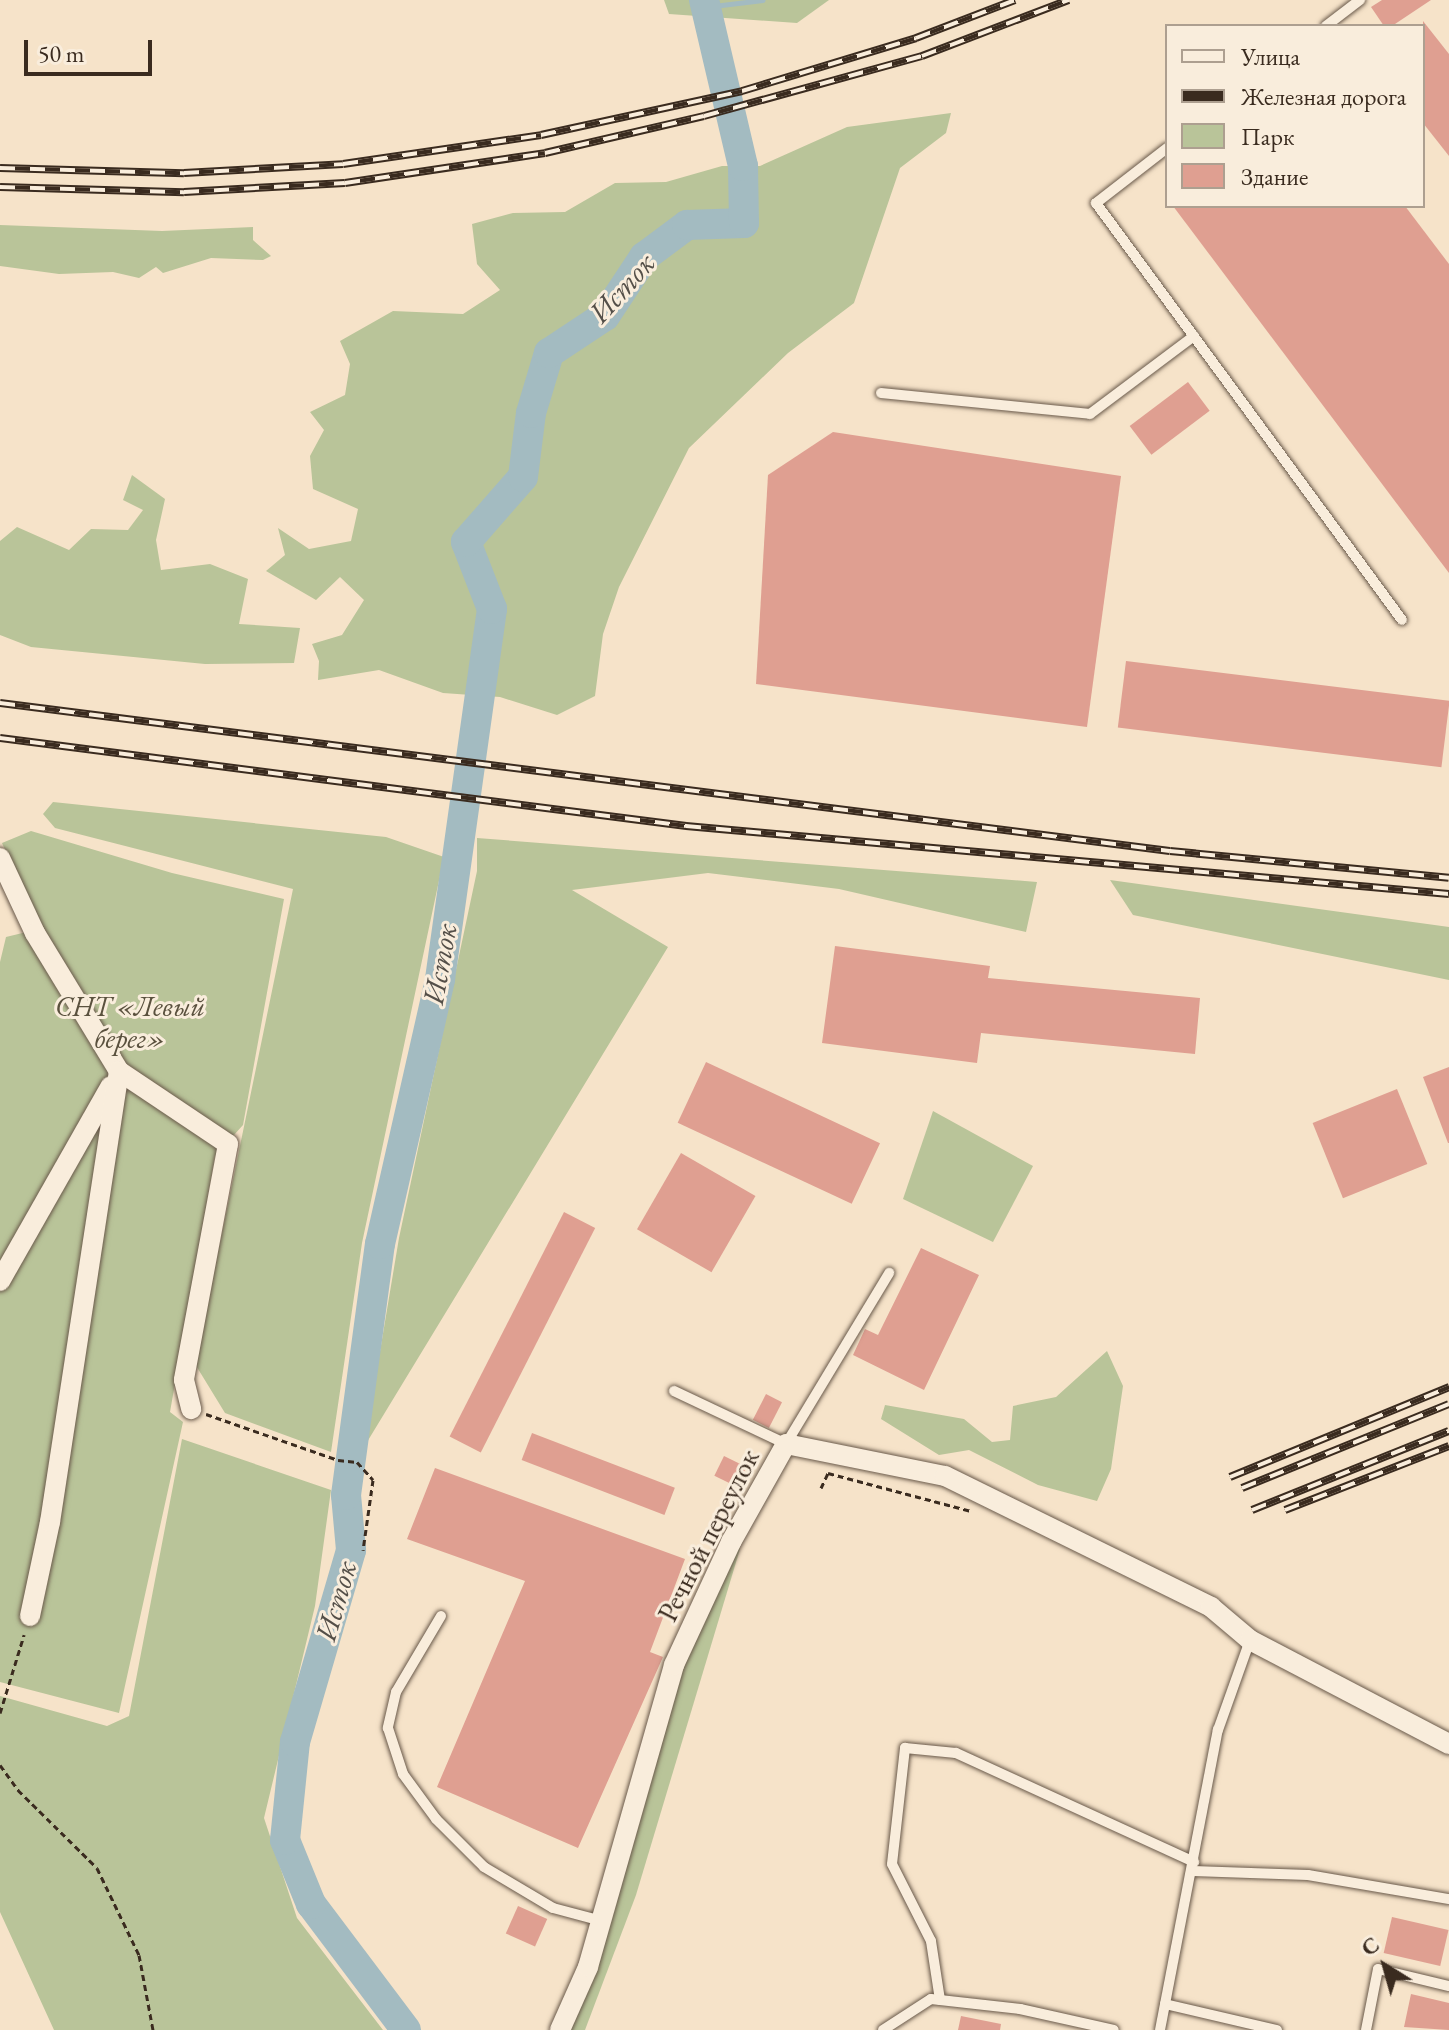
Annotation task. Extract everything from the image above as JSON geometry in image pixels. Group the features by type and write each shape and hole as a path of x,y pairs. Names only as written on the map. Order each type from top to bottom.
{"street":[{"path":"0,858 35,933 119,1071 228,1144 184,1380 191,1409"},
{"path":"0,1281 119,1071"},
{"path":"30,1616 50,1522 119,1071"},
{"name":"Речной переулок","path":"560,2030 602,1921 674,1665 731,1542 786,1444 945,1476 1211,1607 1250,1640 1449,1744"}],"lane":[{"path":"1329,24 1360,0"},
{"path":"1165,150 1096,203 1402,620"},
{"path":"881,393 1090,414 1194,336"},
{"path":"674,1391 786,1444 889,1273"},
{"path":"441,1616 396,1692 388,1728 403,1774 436,1819 484,1867 553,1908 602,1921"},
{"path":"1160,2030 1218,1730 1250,1640"},
{"path":"940,2000 931,1941 892,1864 905,1748 956,1753 1194,1866 1308,1875 1449,1899"},
{"path":"1366,2030 1378,1969 1449,1986"},
{"path":"883,2030 931,1999 1020,2009 1114,2030"},
{"path":"1165,2004 1277,2030"}],"path":[{"path":"191,1409 338,1460 357,1462 373,1480 363,1550"},
{"path":"821,1488 828,1473 979,1513"},
{"path":"0,1713 30,1616"},
{"path":"0,1765 18,1790 97,1868 139,1955 153,2030"}],"green space":[{"path":"664,0 829,0 797,23 669,14"},
{"path":"951,113 946,133 900,168 854,303 788,353 689,448 619,587 603,634 595,696 557,715 500,697 443,693 379,670 318,680 319,661 312,644 342,635 364,600 340,577 316,600 266,571 285,555 278,528 309,549 351,541 358,509 313,489 310,456 324,430 310,412 345,395 350,364 340,341 393,311 463,314 500,290 477,264 472,224 513,213 565,212 615,183 666,182 722,166 760,166 847,127"},
{"path":"0,225 162,231 253,227 253,240 271,256 263,260 211,258 163,273 156,267 139,278 113,272 59,274 0,266"},
{"path":"132,475 165,499 156,540 161,570 210,564 248,579 239,624 300,628 294,663 205,664 31,647 0,635 0,541 17,527 69,550 91,529 128,530 143,510 123,500"},
{"path":"53,802 386,837 444,857 362,1243 331,1452 225,1413 195,1364 293,889 55,828 43,814"},
{"name":"СНТ «Левый берег»","path":"31,831 172,873 284,899 243,1125 215,1156 170,1412 183,1422 119,1713 0,1682 0,962 6,937 39,929 2,843"},
{"path":"477,838 1037,882 1026,932 839,889 708,873 572,890 668,947 364,1447 399,1238 477,871"},
{"path":"1110,880 1449,927 1449,980 1133,915"},
{"path":"933,1111 1033,1166 993,1242 903,1199"},
{"path":"1107,1351 1123,1386 1111,1469 1097,1501 1038,1485 969,1450 939,1455 881,1419 885,1405 964,1419 992,1442 1010,1440 1013,1406 1056,1397"},
{"path":"182,1439 331,1490 315,1606 264,1818 297,1918 383,2030 54,2030 0,1912 0,1696 107,1726 129,1716"},
{"path":"731,1542 740,1549 636,1895 585,2030 565,2030 653,1732"}],"building":[{"path":"1382,0 1431,0 1395,24 1383,24 1371,7"},
{"path":"1423,21 1449,54 1449,156 1425,126"},
{"path":"1175,208 1407,208 1449,264 1449,573"},
{"path":"1188,382 1210,411 1151,455 1130,426"},
{"path":"833,432 1121,476 1087,727 756,684 768,475"},
{"path":"1126,661 1449,701 1441,767 1118,728"},
{"path":"835,946 990,966 988,978 1200,998 1195,1054 981,1033 977,1063 822,1043"},
{"path":"706,1062 880,1143 852,1204 678,1123"},
{"path":"1449,1067 1449,1143 1448,1143 1423,1077"},
{"path":"1397,1089 1427,1164 1343,1198 1313,1123"},
{"path":"681,1153 755,1196 711,1272 637,1229"},
{"path":"564,1212 595,1228 481,1452 450,1437"},
{"path":"921,1248 979,1275 924,1390 853,1355 865,1329 878,1335"},
{"path":"766,1394 782,1402 769,1428 753,1420"},
{"path":"532,1433 675,1488 664,1515 522,1460"},
{"path":"724,1456 746,1467 737,1487 714,1476"},
{"path":"435,1468 685,1559 650,1652 663,1657 578,1848 437,1787 525,1581 407,1539"},
{"path":"518,1906 547,1919 535,1946 506,1933"},
{"path":"1392,1917 1449,1930 1440,1966 1384,1953"},
{"path":"1411,1994 1449,2003 1449,2030 1404,2027"},
{"path":"961,2016 1001,2024 1000,2030 958,2030"}],"waterway":[{"name":"Исток","path":"406,2030 311,1904 285,1840 295,1742 351,1550 346,1495 380,1244 440,979 492,609 466,542 523,477 531,413 549,353 605,316 644,257 687,225 744,223 743,166 704,0"},
{"path":"705,7 763,0"}],"railway":[{"path":"0,168 184,173 343,164 541,135 742,91 916,38 1015,0"},
{"path":"0,187 184,192 345,183 545,153 704,116 922,56 1069,0"},
{"path":"0,703 1170,851 1449,878"},
{"path":"0,738 686,826 1449,894"},
{"path":"1230,1477 1449,1387"},
{"path":"1242,1488 1449,1404"},
{"path":"1252,1510 1449,1431"},
{"path":"1285,1510 1449,1446"}]}
